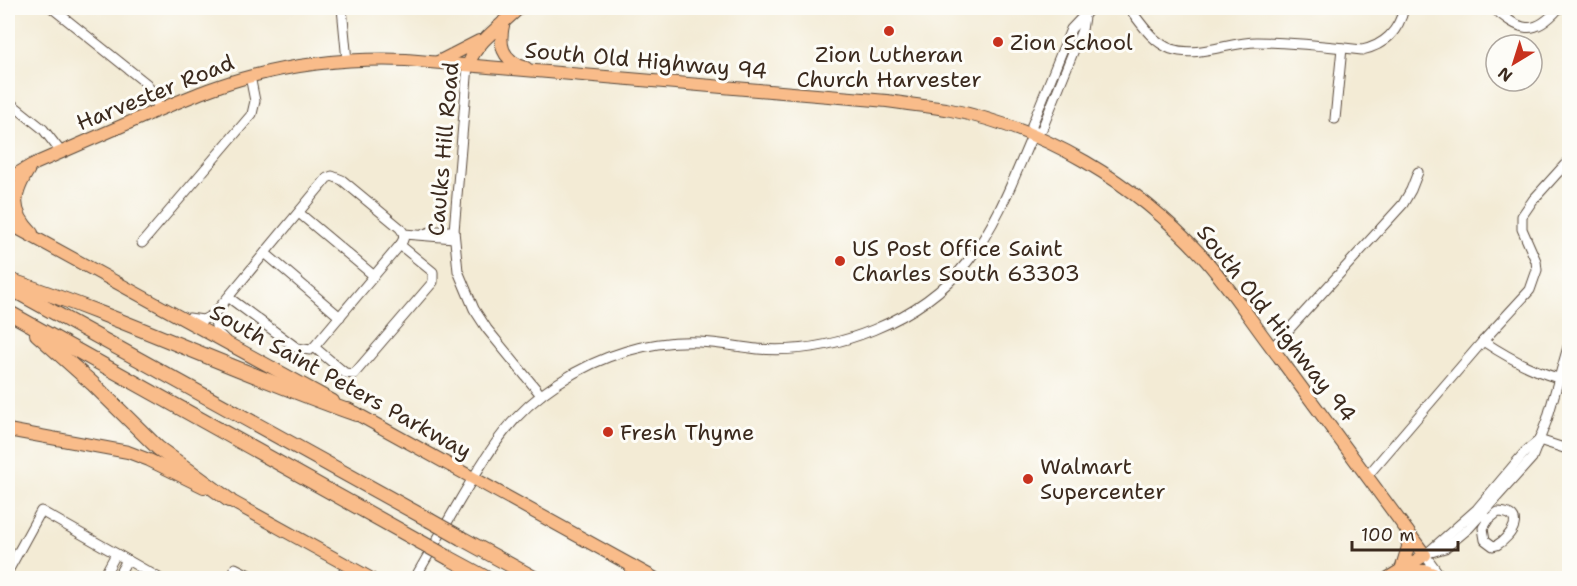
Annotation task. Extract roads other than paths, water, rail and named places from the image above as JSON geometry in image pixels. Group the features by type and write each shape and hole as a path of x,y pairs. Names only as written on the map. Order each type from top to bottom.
{"highway":[{"path":"8,280 50,294 287,390 356,414"},
{"path":"8,287 534,579"},
{"path":"11,313 93,384 158,448 229,500"},
{"path":"11,313 486,579"},
{"path":"632,567 647,579"}],"main road":[{"name":"Caulks Hill Road","path":"468,65 477,48 519,8"},
{"path":"504,21 499,38 502,49 511,60 520,66 535,71"},
{"path":"435,63 461,52 490,34"},
{"name":"Harvester Road","path":"8,179 32,165 159,110 206,90 250,76 315,63 347,61 387,60 468,65"},
{"name":"South Old Highway 94","path":"468,65 946,109 985,119 1032,136 1093,165 1124,186 1167,221 1203,257 1426,554"},
{"path":"32,165 16,195 16,207 22,221 39,240"},
{"name":"South Saint Peters Parkway","path":"8,223 473,477 654,579"},
{"path":"8,430 128,452 168,468 370,579"},
{"path":"1401,570 1408,548 1407,530"},
{"path":"1388,579 1426,554"},
{"path":"1401,570 1426,571 1442,578"}],"street":[{"path":"52,8 147,84 159,110"},
{"path":"342,8 347,61"},
{"path":"415,579 495,441 513,419 541,395 578,371 605,358 635,349 668,343 699,342 787,350 819,346 876,329 898,318 946,284 968,261 988,231 1004,201 1032,136 1042,129 1082,30 1084,17 1090,8"},
{"path":"1129,8 1158,42 1170,49 1185,52 1255,42 1362,50 1374,48 1385,40 1398,25 1404,8"},
{"path":"1493,8 1516,26 1523,28 1540,24 1550,18 1559,8"},
{"path":"1335,119 1342,48"},
{"name":"Caulks Hill Road","path":"468,65 454,234 461,282 474,309 541,395"},
{"path":"142,243 252,114 255,101 250,76"},
{"path":"8,101 43,129 61,152"},
{"path":"1368,476 1483,341 1530,290 1537,270 1536,261 1522,229 1522,216 1569,159"},
{"path":"1272,348 1402,204 1412,190 1418,172"},
{"path":"180,316 203,320 214,314 228,297 265,253 299,213 327,178 336,177 400,228 404,234 400,245 315,347 310,350 297,348 228,297"},
{"path":"299,213 373,275"},
{"path":"404,234 424,234 433,237 454,234"},
{"path":"315,347 345,373 354,374 426,291 433,282 433,273 400,245"},
{"path":"265,253 340,316"},
{"path":"214,314 217,332 229,343"},
{"path":"1426,554 1439,541 1482,515 1514,472 1525,452 1539,440 1569,340"},
{"path":"1483,341 1517,363 1558,378"},
{"path":"1539,440 1569,450"},
{"path":"8,571 41,512 159,579"},
{"path":"103,579 116,554"},
{"name":"South Old Highway 94","path":"1426,554 1442,578"},
{"path":"117,579 127,560"},
{"path":"235,568 243,576 255,579"}],"place":[{"name":"Zion Lutheran Church Harvester","path":"889,31"},
{"name":"Zion School","path":"998,42"},
{"name":"US Post Office Saint Charles South 63303","path":"840,261"},
{"name":"Fresh Thyme","path":"608,432"},
{"name":"Walmart Supercenter","path":"1028,479"}]}
